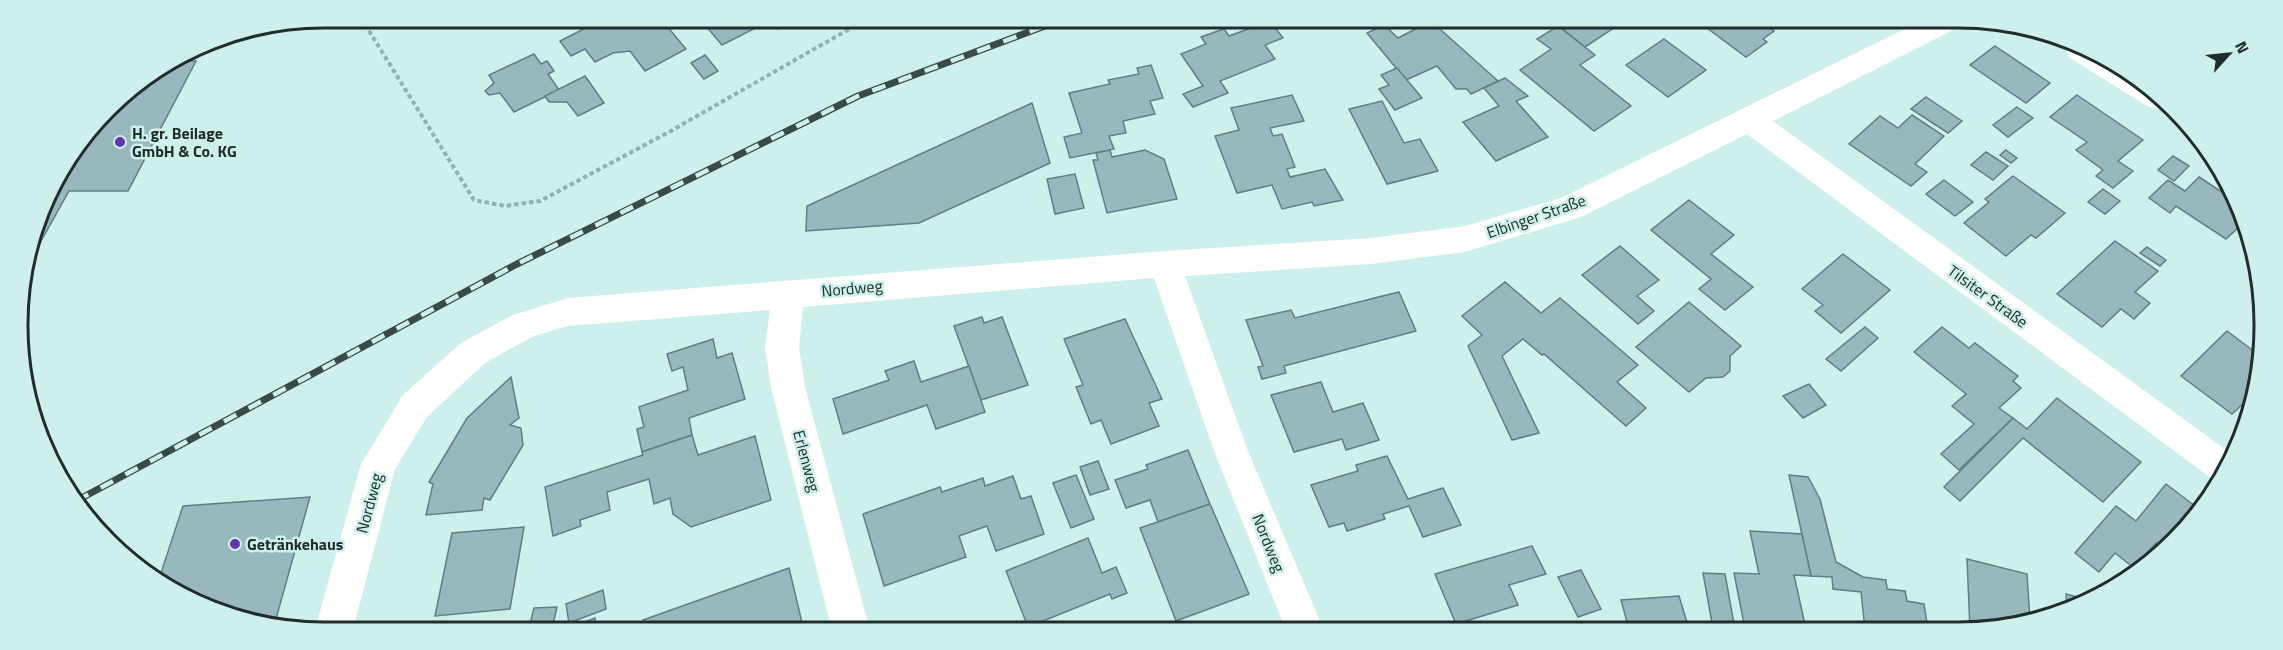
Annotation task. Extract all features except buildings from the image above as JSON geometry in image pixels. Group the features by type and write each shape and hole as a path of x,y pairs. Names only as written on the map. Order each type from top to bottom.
{"street":[{"name":"Elbinger Straße","path":"1165,264 1371,251 1465,239 1570,208 1933,28"},
{"name":"Tilsiter Straße","path":"1750,120 2219,465"},
{"name":"Nordweg","path":"336,622 379,464 415,406 473,353 525,325 568,312 1165,264 1232,451 1302,622"},
{"name":"Erlenweg","path":"788,293 782,347 788,387 849,622"}],"path":[{"path":"367,28 474,200 505,206 540,201 669,132 851,28"}],"railway":[{"path":"84,497 517,264 858,96 1039,28"}],"place":[{"name":"H. gr. Beilage GmbH & Co. KG","path":"120,142"},
{"name":"Getränkehaus","path":"235,544"}]}
